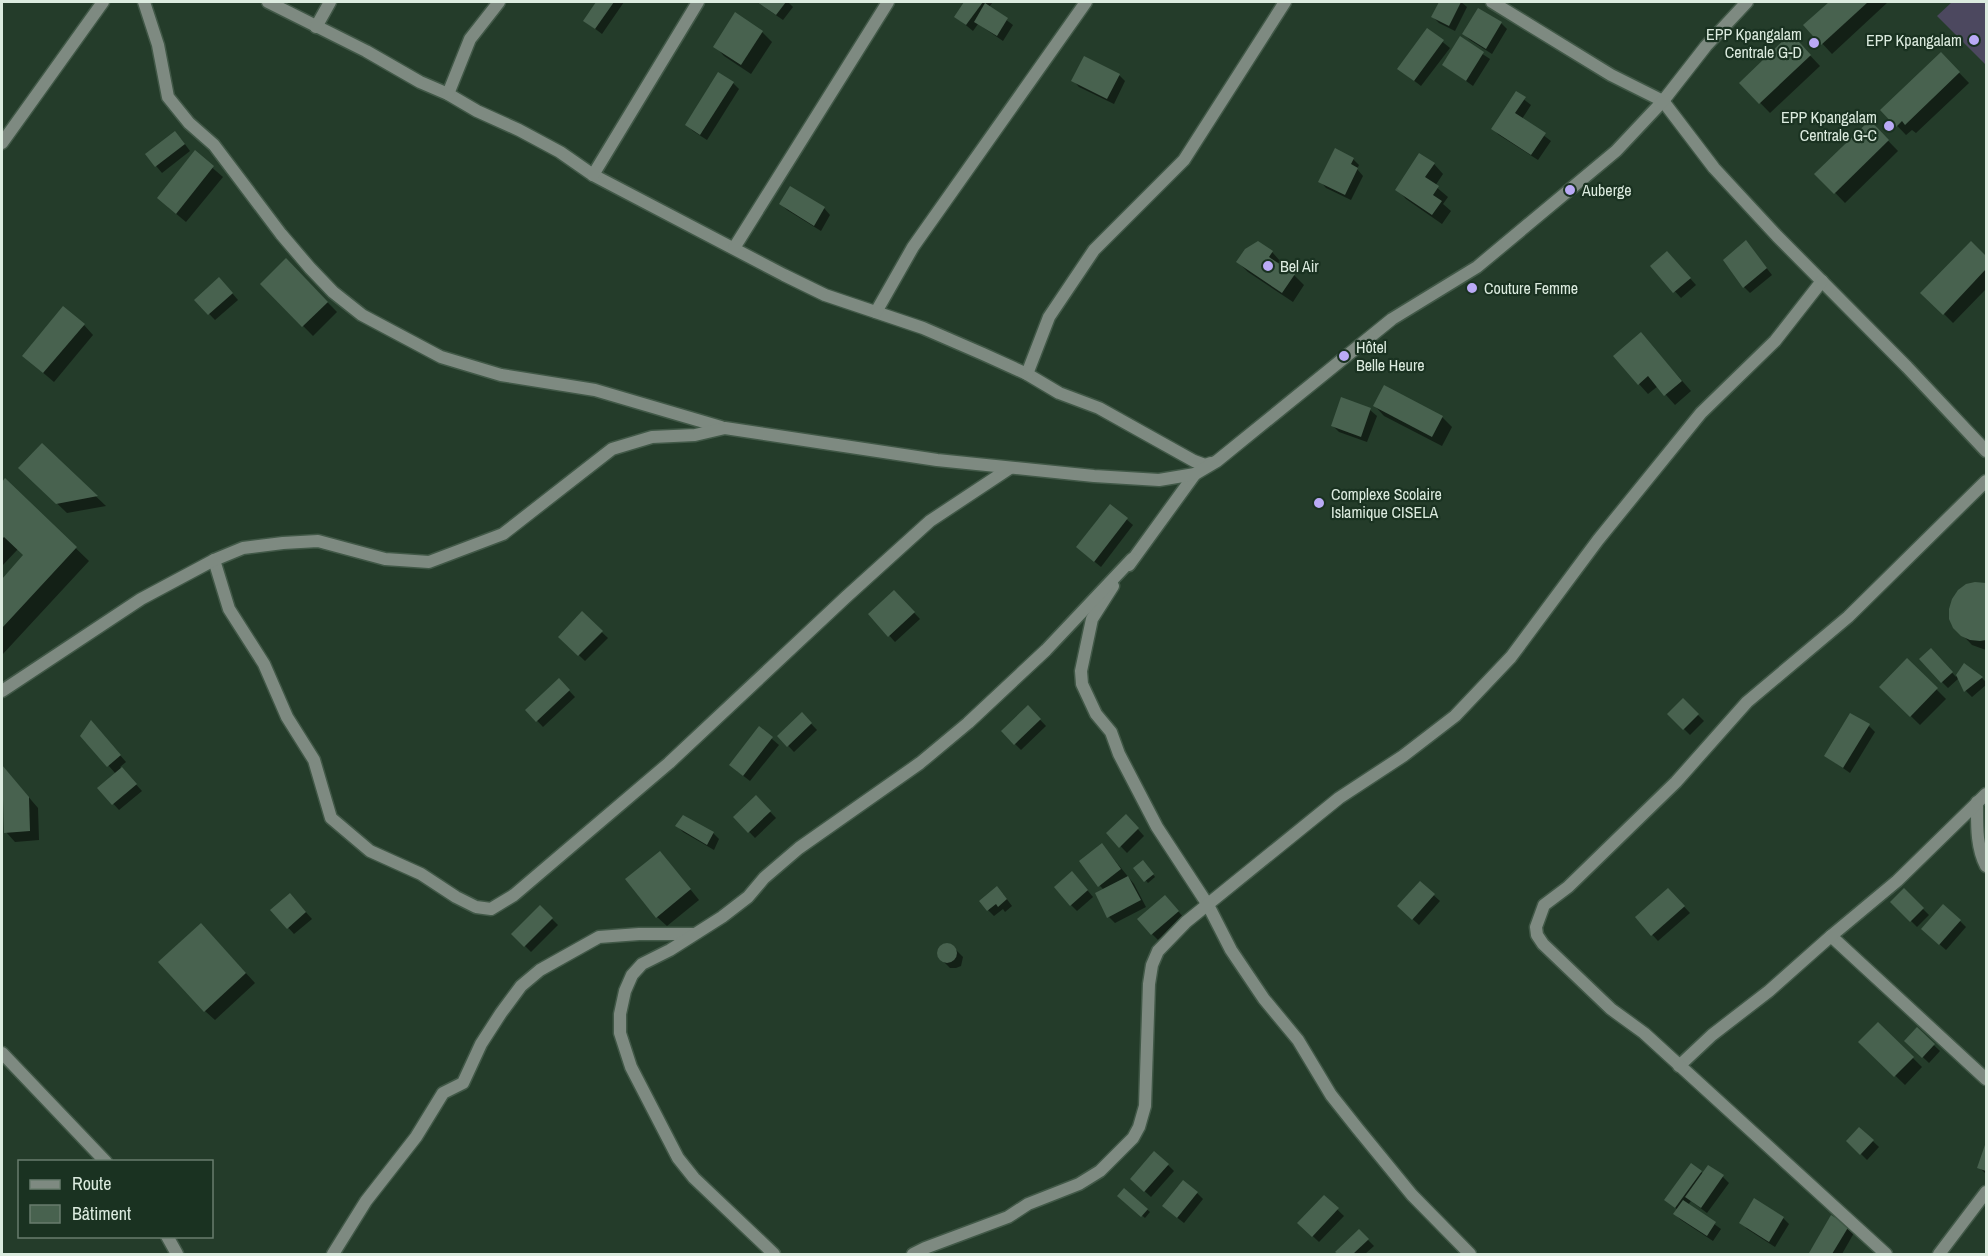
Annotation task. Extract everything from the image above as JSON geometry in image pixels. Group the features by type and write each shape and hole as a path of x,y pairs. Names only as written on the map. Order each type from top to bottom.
{"street":[{"path":"2,143 103,2"},
{"path":"144,2 158,45 168,97 189,123 214,145 281,234 333,292 362,315 441,357 501,375 595,390 725,428 936,460 1159,480 1195,474 1217,461 1392,319 1477,267 1616,151 1663,101 1706,46 1747,2"},
{"path":"268,2 366,51 420,82 519,130 560,152 593,176 825,295 923,328 1027,374 1059,393 1099,408 1194,461 1205,465 1217,461"},
{"path":"316,27 330,2"},
{"path":"448,94 470,39 499,2"},
{"path":"593,176 698,2"},
{"path":"734,248 888,2"},
{"path":"876,312 913,247 1086,2"},
{"path":"1027,374 1049,317 1094,250 1184,160 1285,2"},
{"path":"1492,2 1611,75 1663,101 1714,168 1986,451"},
{"path":"913,1254 1008,1217 1028,1204 1079,1184 1100,1171 1133,1138 1145,1107 1147,1019 1152,965 1158,951 1186,922 1314,818 1403,756 1455,716 1511,657 1598,540 1701,413 1775,341 1822,281"},
{"path":"2,691 141,599 214,560 243,548 318,541 385,559 429,562 503,534 612,449 652,437 695,435 725,428"},
{"path":"214,560 229,609 264,664 287,717 314,760 331,818 370,851 421,874 476,907 491,909 514,895 669,763 930,521 1010,468"},
{"path":"1195,474 1132,559 1092,619 1081,670 1082,684 1096,714 1111,732 1130,777 1157,827 1208,905 1231,950 1264,999 1298,1040 1331,1095 1412,1195 1470,1254"},
{"path":"1886,1254 1644,1033 1611,1009 1544,944 1537,935 1536,927 1544,905 1568,887 1677,782 1747,702 1848,617 1986,481"},
{"path":"774,1254 694,1178 678,1158 631,1067 620,1033 620,1014 625,991 632,975 642,964 670,950 722,917 748,897 764,878 799,848 920,763 968,723 1046,650 1132,559"},
{"path":"1679,1066 1712,1035 1769,991 1897,881 1982,798"},
{"path":"1982,798 1978,832 1981,856 1986,866"},
{"path":"333,1254 366,1201 416,1137 443,1093 463,1083 481,1044 521,986 540,970 599,937 695,934"},
{"path":"1831,936 1986,1079"},
{"path":"2,1053 105,1160"},
{"path":"1939,1254 1986,1192"},
{"path":"168,1238 177,1254"}],"shaded area":[{"name":"EPP Kpangalam","path":"1952,2 1986,2 1986,65 1937,16"}],"building":[{"path":"596,2 614,2 595,29 583,21"},
{"path":"757,2 786,2 776,15"},
{"path":"964,2 983,2 966,25 954,17"},
{"path":"1439,2 1461,2 1449,26 1431,17"},
{"path":"1829,2 1868,2 1821,45 1803,25"},
{"path":"985,3 1008,18 997,36 974,22"},
{"path":"1478,8 1502,22 1486,49 1462,34"},
{"path":"735,12 763,31 741,65 713,47"},
{"path":"1427,28 1444,40 1414,81 1397,69"},
{"path":"1791,33 1811,55 1759,104 1739,83"},
{"path":"1460,36 1484,52 1466,81 1442,65"},
{"path":"1941,52 1960,72 1905,125 1902,121 1896,127 1880,110"},
{"path":"1084,56 1120,74 1107,99 1071,81"},
{"path":"718,72 734,82 700,135 685,125"},
{"path":"1516,91 1526,97 1515,113 1546,133 1531,155 1491,129"},
{"path":"1870,120 1889,140 1834,194 1814,174"},
{"path":"175,131 185,144 155,167 145,154"},
{"path":"1335,148 1354,158 1351,164 1358,168 1345,195 1318,182"},
{"path":"195,150 214,166 176,214 157,198"},
{"path":"1419,153 1435,163 1425,177 1439,186 1433,195 1442,201 1432,215 1395,190"},
{"path":"790,186 825,207 814,226 779,204"},
{"path":"1746,240 1767,268 1743,288 1723,260"},
{"path":"1258,241 1273,251 1269,257 1295,274 1282,293 1236,262 1245,249"},
{"path":"1971,241 1986,256 1986,269 1943,315 1920,293"},
{"path":"1667,251 1691,278 1673,293 1650,266"},
{"path":"286,258 328,302 302,327 260,284"},
{"path":"219,277 233,293 208,315 194,300"},
{"path":"63,306 85,324 43,373 22,356"},
{"path":"1641,332 1682,381 1664,396 1648,376 1638,385 1613,356"},
{"path":"1384,385 1443,416 1432,437 1373,406"},
{"path":"1341,397 1371,408 1361,437 1331,426"},
{"path":"42,443 98,496 56,504 18,468"},
{"path":"5,478 77,547 2,628 2,579 23,555 4,537 2,539 2,482"},
{"path":"1110,504 1128,518 1094,562 1076,547"},
{"path":"1986,583 1986,640 1980,641 1961,636 1953,628 1949,619 1952,599 1958,590 1966,584"},
{"path":"894,590 915,612 888,637 868,614"},
{"path":"582,611 603,631 578,656 558,637"},
{"path":"1931,648 1953,672 1941,683 1919,659"},
{"path":"1907,658 1938,688 1910,717 1879,687"},
{"path":"1964,663 1983,677 1964,692 1956,675"},
{"path":"559,678 570,690 536,722 525,710"},
{"path":"1683,698 1699,714 1683,730 1667,714"},
{"path":"1028,705 1041,719 1014,745 1001,731"},
{"path":"802,712 812,723 787,747 777,736"},
{"path":"1850,713 1870,724 1843,768 1824,756"},
{"path":"91,720 121,755 107,767 80,736"},
{"path":"759,726 773,737 743,776 729,765"},
{"path":"2,765 29,797 30,831 4,833"},
{"path":"122,767 137,784 112,805 97,788"},
{"path":"756,795 771,811 748,833 733,817"},
{"path":"1126,814 1139,828 1119,848 1106,833"},
{"path":"683,815 714,832 707,845 675,826"},
{"path":"1102,843 1121,869 1098,887 1079,861"},
{"path":"660,851 691,889 656,918 625,879"},
{"path":"1143,860 1154,874 1144,882 1133,868"},
{"path":"1072,871 1088,890 1070,906 1054,887"},
{"path":"1128,876 1141,900 1107,918 1095,893"},
{"path":"1420,881 1435,894 1412,920 1397,906"},
{"path":"997,886 1007,899 998,907 996,904 987,911 979,901"},
{"path":"1668,888 1685,906 1651,936 1635,917"},
{"path":"1904,888 1924,908 1910,922 1890,902"},
{"path":"290,893 306,912 287,929 270,910"},
{"path":"1165,895 1179,911 1151,935 1137,919"},
{"path":"1943,904 1961,920 1939,945 1921,929"},
{"path":"540,905 553,918 524,947 511,934"},
{"path":"201,923 246,973 204,1012 158,962"},
{"path":"943,943 951,943 957,949 957,957 951,963 943,963 937,957 937,949"},
{"path":"1878,1022 1914,1057 1894,1077 1858,1042"},
{"path":"1917,1027 1935,1044 1922,1058 1904,1041"},
{"path":"1859,1127 1874,1140 1860,1155 1846,1141"},
{"path":"1986,1142 1986,1171 1977,1168"},
{"path":"1154,1151 1169,1164 1144,1192 1130,1179"},
{"path":"1691,1163 1702,1171 1675,1208 1664,1200"},
{"path":"1708,1165 1724,1175 1701,1208 1685,1197"},
{"path":"1183,1180 1198,1192 1177,1218 1162,1206"},
{"path":"1124,1188 1148,1209 1141,1217 1117,1196"},
{"path":"1324,1195 1339,1208 1312,1237 1297,1223"},
{"path":"1754,1198 1784,1217 1769,1242 1739,1223"},
{"path":"1683,1200 1716,1222 1707,1236 1673,1214"},
{"path":"1831,1215 1849,1226 1832,1254 1809,1253"},
{"path":"1359,1229 1369,1239 1353,1254 1335,1252"}],"place":[{"name":"EPP Kpangalam","path":"1974,40"},
{"name":"EPP Kpangalam Centrale G-D","path":"1814,43"},
{"name":"EPP Kpangalam Centrale G-C","path":"1889,126"},
{"name":"Auberge","path":"1570,190"},
{"name":"Bel Air","path":"1268,266"},
{"name":"Couture Femme","path":"1472,288"},
{"name":"Hôtel Belle Heure","path":"1344,356"},
{"name":"Complexe Scolaire Islamique CISELA","path":"1319,503"}]}
